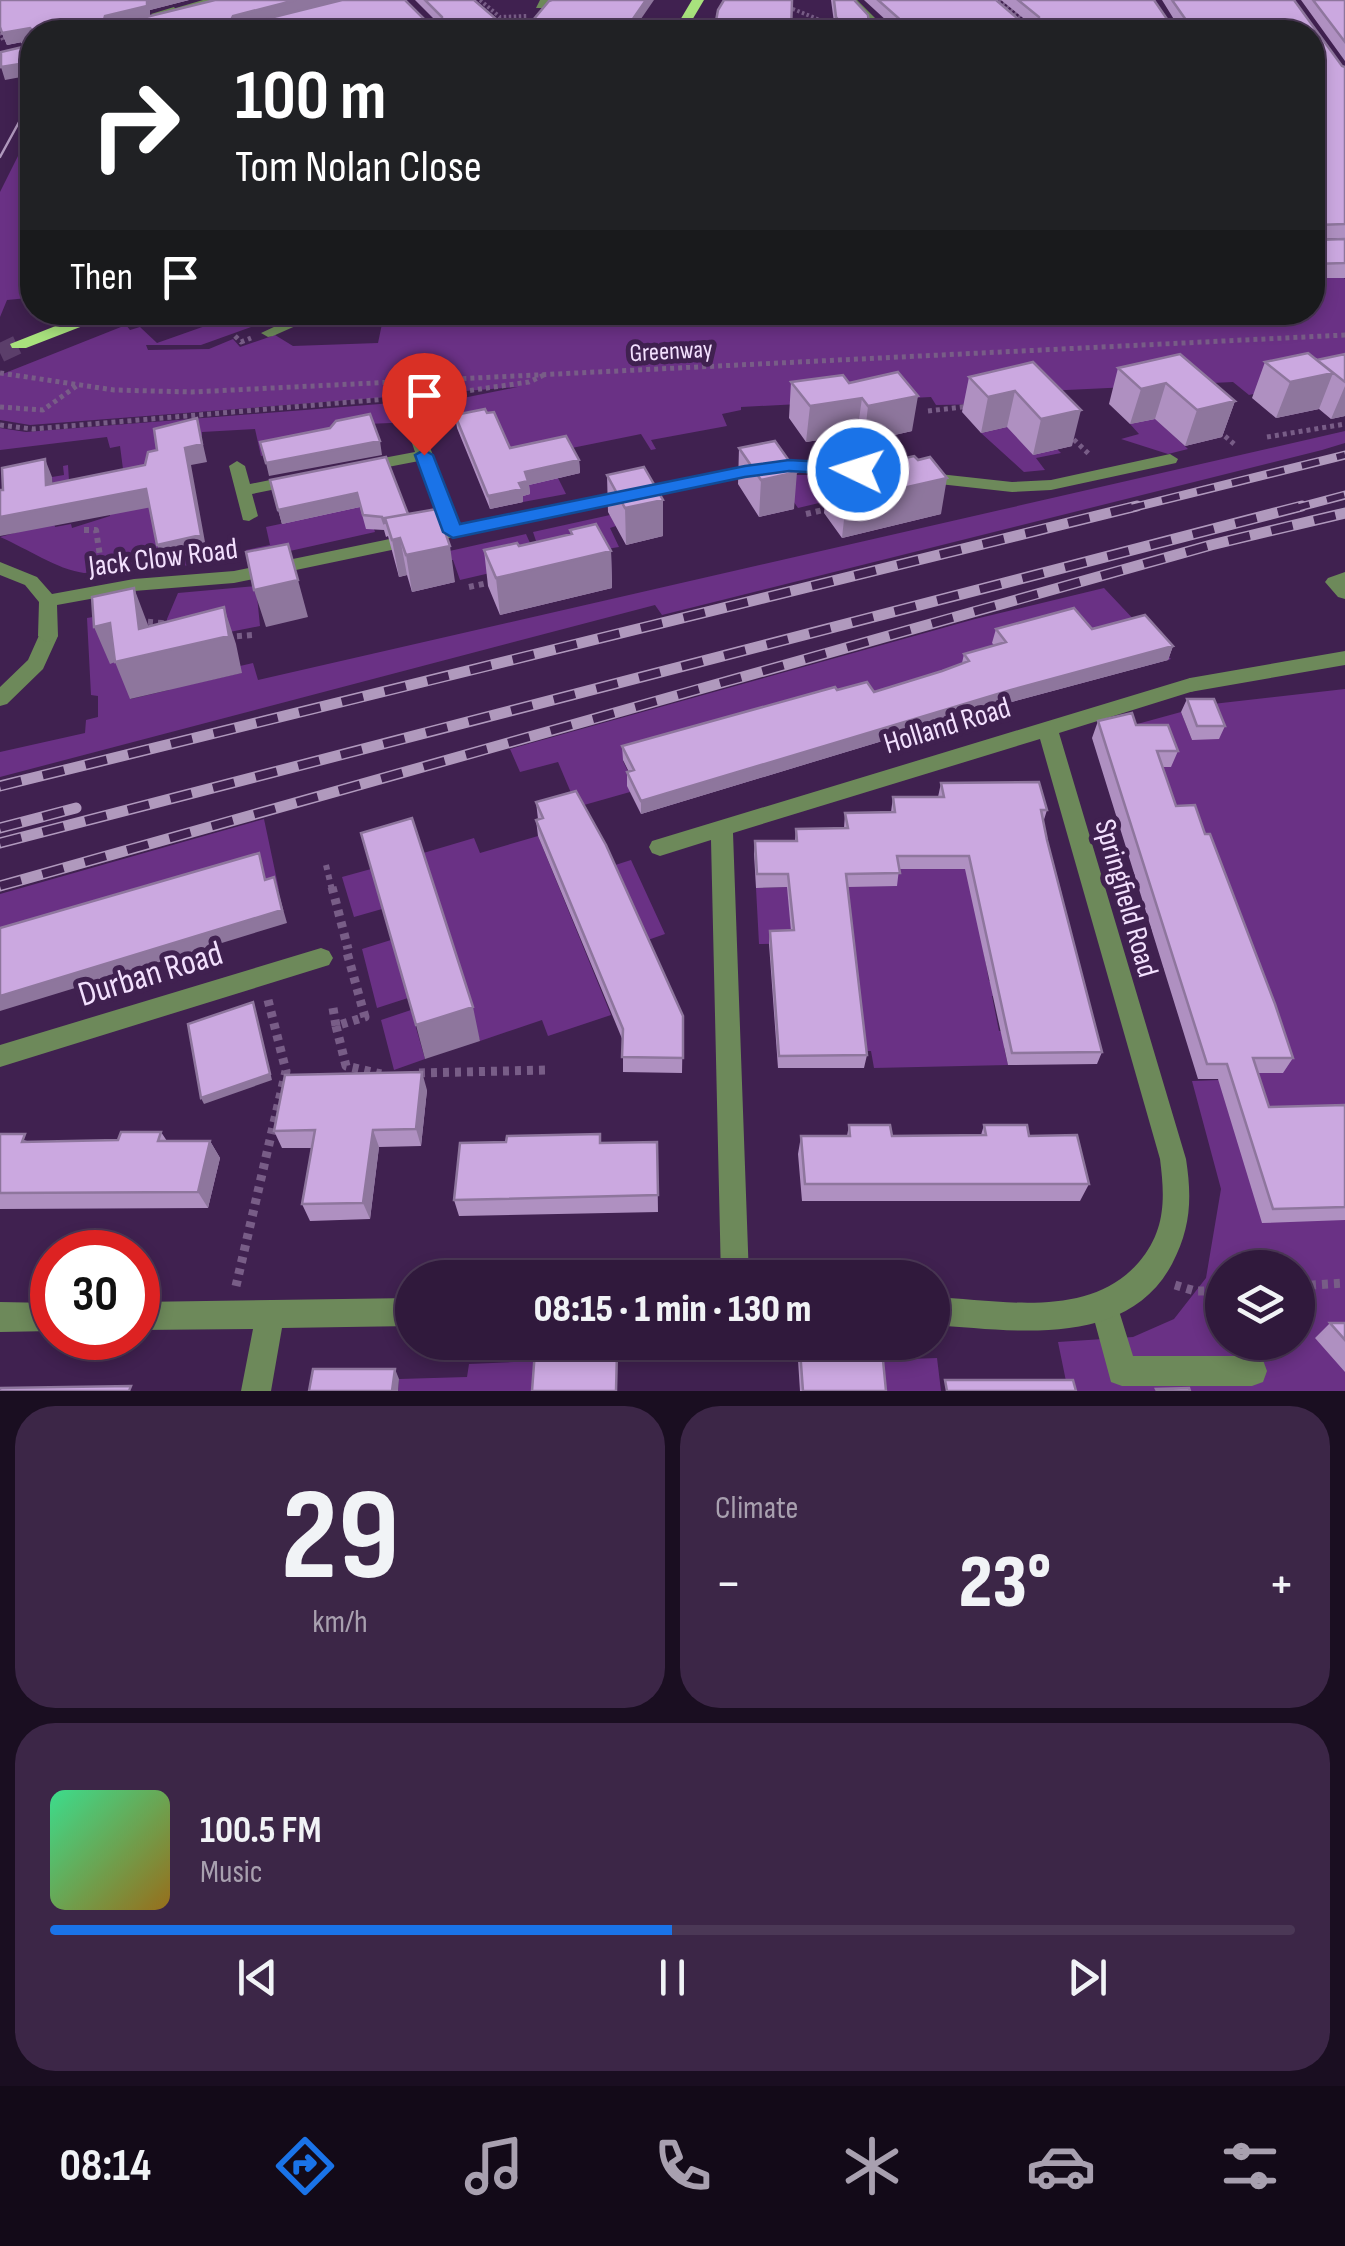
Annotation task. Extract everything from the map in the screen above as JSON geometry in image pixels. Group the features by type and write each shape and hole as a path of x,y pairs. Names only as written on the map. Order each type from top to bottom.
{"main road":[{"path":"18,344 73,325"}],"street":[{"path":"156,14 215,0"},
{"path":"851,0 872,20"},
{"path":"268,332 286,325"},
{"path":"417,434 453,532"},
{"path":"352,469 424,455"},
{"name":"Jack Clow Road","path":"48,601 134,585 234,578 789,465 1012,487 1051,486 1170,458"},
{"path":"237,466 249,516"},
{"path":"242,491 315,476"},
{"path":"0,568 30,581 48,601 48,636 36,664 0,699"},
{"path":"1345,578 1334,582 1345,593"},
{"name":"Holland Road","path":"660,847 1190,685 1345,658"},
{"name":"Springfield Road","path":"1047,728 1173,1159 1178,1206 1167,1247 1148,1276"},
{"path":"722,828 734,1260"},
{"name":"Durban Road","path":"0,1056 321,958"},
{"path":"950,1311 1070,1315 1105,1308 1133,1293 1148,1276"},
{"path":"1105,1308 1122,1371 1252,1371"},
{"path":"160,1316 395,1312"},
{"path":"256,1391 270,1315"},
{"path":"0,1317 30,1316"}],"path":[{"path":"480,0 500,18 543,8"},
{"path":"790,7 792,0"},
{"path":"999,0 1025,20"},
{"path":"776,10 790,7 820,20"},
{"path":"0,33 4,42"},
{"name":"Greenway","path":"2,373 146,392 192,392 1345,335"},
{"path":"0,425 33,430 334,406 528,382 545,374"},
{"path":"0,407 39,414 56,407 79,384"},
{"path":"928,411 987,406"},
{"path":"1307,418 1317,426"},
{"path":"1267,437 1345,424"},
{"path":"1214,426 1234,444"},
{"path":"1066,435 1108,472"},
{"path":"806,514 846,504 820,466"},
{"path":"84,530 96,530 108,590"},
{"path":"469,587 498,580"},
{"path":"134,585 131,617 162,623 163,636"},
{"path":"215,640 252,635"},
{"path":"326,865 366,1017 336,1026"},
{"path":"321,958 348,948"},
{"path":"229,1315 286,1072 262,976"},
{"path":"333,1008 346,1066 398,1074"},
{"path":"415,1074 547,1070"},
{"path":"1148,1276 1205,1291"},
{"path":"1315,1285 1345,1283"}],"shaded area":[{"path":"20,152 20,299 7,300 0,317 0,192"},
{"path":"1325,263 1345,279 1345,386 1275,389 1249,395 1233,382 1025,392 993,404 936,405 931,397 741,407 722,414 727,426 651,440 656,449 651,450 641,434 552,452 564,477 558,478 566,494 523,502 521,496 528,494 485,419 367,424 293,450 261,456 255,429 202,432 202,436 166,443 165,562 231,550 233,562 84,573 52,563 0,537 54,522 55,527 71,524 72,528 110,516 108,492 54,503 52,477 64,475 63,466 68,465 69,481 123,469 120,446 110,448 107,437 0,450 0,428 26,432 468,397 518,387 30,425 0,420 0,375 126,325 130,330 140,327 157,343 208,325 257,325 201,345 146,345 148,350 209,349 233,339 240,347 275,335 293,346 378,343 382,325 1325,325"},
{"path":"1161,417 1168,430 1188,449 1168,454 1121,439 1139,434 1130,424"},
{"path":"1011,426 1033,455 1057,449 1061,453 1036,458 1045,470 1024,472 981,433"},
{"path":"1345,431 1345,443 1322,450 662,615 655,605 0,777 0,752 85,733 86,720 98,717 98,696 91,695 87,618 99,616 125,660 131,699 169,690 168,683 188,685 241,673 240,666 253,663 258,680"},
{"path":"790,475 824,475 840,498 798,508 785,489"},
{"path":"308,498 366,505 375,532 249,560 246,550 270,545 266,527 313,517"},
{"path":"610,515 616,526 610,528 619,547 577,554 562,537 536,541 533,532"},
{"path":"526,534 530,543 506,549 503,570 460,580 453,560 448,560 445,552"},
{"path":"256,586 260,626 169,644 167,619 178,593"},
{"path":"1104,588 1171,659 1140,629 1032,694 962,668 623,761 634,784 630,792 577,807 558,762 520,772 510,749 975,619"},
{"path":"1345,689 1345,1391 1068,1391 1058,1342 1133,1337 1174,1319 1205,1279 1205,1360 1315,1360 1315,1250 1211,1250 1221,1189 1192,1081 1244,1079 1243,1073 1283,1073 1155,822 1130,726 1181,712 1192,740 1204,705"},
{"path":"264,819 279,890 0,974 0,894"},
{"path":"1043,824 1062,894 1013,895 983,948 989,981 1032,981 1035,995 992,996 999,1031 1043,1031 1004,1048 1008,1065 874,1068 871,1051 823,1051 813,943 759,944 756,888 787,887 892,856 909,866 947,867"},
{"path":"538,836 611,1015 548,1036 542,1020 480,1041 420,854 474,838 480,853"},
{"path":"631,860 665,934 642,942 609,867"},
{"path":"371,869 382,909 354,917 342,877"},
{"path":"391,940 408,998 377,1008 362,949"},
{"path":"411,1010 425,1059 394,1070 381,1020"},
{"path":"879,1360 937,1360 941,1391 882,1391"},
{"path":"537,1361 535,1391 398,1391 399,1379 467,1377 469,1364"}],"building":[{"path":"0,0 147,0 147,6 105,16 104,20 20,20 20,30 2,33"},
{"path":"215,0 296,0 233,16 231,20 134,20"},
{"path":"342,0 405,0 425,20 262,20"},
{"path":"425,0 474,0 497,20 442,20"},
{"path":"646,0 632,20 533,20 549,1"},
{"path":"724,0 792,0 791,20 716,20"},
{"path":"834,0 854,0 869,20 838,20"},
{"path":"878,0 996,0 1019,20 900,20"},
{"path":"1018,0 1154,0 1168,20 1039,20"},
{"path":"1172,0 1294,0 1309,20 1186,20"},
{"path":"1313,0 1345,0 1345,42"},
{"path":"1325,43 1345,67 1345,224 1325,225"},
{"path":"20,48 20,64 1,67 1,52"},
{"path":"1345,239 1345,263 1325,264 1325,240"},
{"path":"1308,353 1333,373 1290,382 1265,362"},
{"path":"1180,354 1235,401 1197,410 1166,383 1141,389 1118,368"},
{"path":"1345,354 1345,382 1317,360"},
{"path":"1033,362 1081,410 1041,419 1015,391 988,397 969,377"},
{"path":"898,372 918,396 868,406 862,398 810,406 791,382 843,375 849,383"},
{"path":"485,409 487,413 494,412 510,448 566,436 579,460 525,472 528,481 519,483 522,489 488,496 455,415"},
{"path":"370,414 380,441 266,463 260,442 330,428 336,421"},
{"path":"197,418 202,444 185,448 201,535 157,545 146,489 0,517 2,468 45,459 46,485 145,465 148,452 157,450 154,429"},
{"path":"775,441 797,472 761,480 739,448"},
{"path":"914,456 918,460 930,457 947,478 846,501 827,476"},
{"path":"386,457 408,514 385,518 384,523 382,517 363,515 357,493 278,510 270,480"},
{"path":"644,467 663,500 625,508 607,475"},
{"path":"437,509 450,546 406,555 400,538 392,540 385,518"},
{"path":"596,524 611,551 496,578 484,550 572,534 570,530"},
{"path":"288,544 298,580 254,590 246,552"},
{"path":"134,588 139,629 224,607 229,636 115,662 110,623 94,627 92,597"},
{"path":"1074,608 1092,629 1145,615 1173,646 1011,690 641,801 627,772 634,770 622,746 835,687 837,690 867,682 874,692 969,661 964,654 1006,642 996,629"},
{"path":"1187,699 1214,699 1225,726 1197,726"},
{"path":"1132,713 1136,725 1168,725 1178,751 1157,751 1176,806 1195,805 1205,834 1210,834 1275,1004 1293,1058 1253,1058 1269,1107 1345,1105 1345,1207 1273,1209 1227,1064 1207,1064 1098,721"},
{"path":"1039,782 1047,810 1041,810 1047,840 1102,1052 1012,1053 969,856 897,856 900,873 846,874 867,1055 779,1056 770,931 794,930 788,874 757,874 755,841 797,841 796,829 848,828 845,813 895,812 893,797 944,797 941,783"},
{"path":"576,791 606,845 683,1016 683,1058 622,1057 623,1029 536,820 543,818 536,802"},
{"path":"412,818 473,1007 416,1025 361,833"},
{"path":"259,853 265,880 274,877 282,910 0,996 0,928"},
{"path":"253,1002 270,1074 201,1098 188,1024"},
{"path":"422,1072 416,1129 373,1130 363,1203 302,1204 315,1130 274,1131 285,1075"},
{"path":"849,1125 890,1125 892,1136 986,1135 984,1125 1027,1125 1029,1136 1077,1135 1089,1184 805,1184 801,1136 850,1136"},
{"path":"121,1132 161,1132 158,1141 210,1141 198,1192 0,1193 0,1134 25,1134 22,1142 118,1140"},
{"path":"600,1134 600,1143 657,1142 658,1195 454,1200 460,1143 506,1142 507,1136"},
{"path":"1330,1323 1345,1323 1345,1340"},
{"path":"534,1360 617,1360 616,1391 532,1391"},
{"path":"801,1360 883,1360 886,1391 803,1391"},
{"path":"313,1369 395,1369 392,1391 309,1391"},
{"path":"945,1380 1073,1380 1076,1391 947,1391"},
{"path":"131,1386 129,1391 0,1391 0,1388"},
{"path":"1189,1388 1190,1391 1156,1389"}],"tunnel":[{"path":"0,353 19,344"}],"tram line":[{"path":"2,0 20,37"},
{"path":"0,157 20,120"}],"railway":[{"path":"1127,509 1345,455"},
{"path":"1292,509 1345,495"},
{"path":"0,786 1137,506"},
{"path":"0,843 1302,506"},
{"path":"0,886 1211,545 1345,513"},
{"path":"0,828 76,808"}],"route":[{"path":"424,455 453,532 789,465 858,470"}]}
